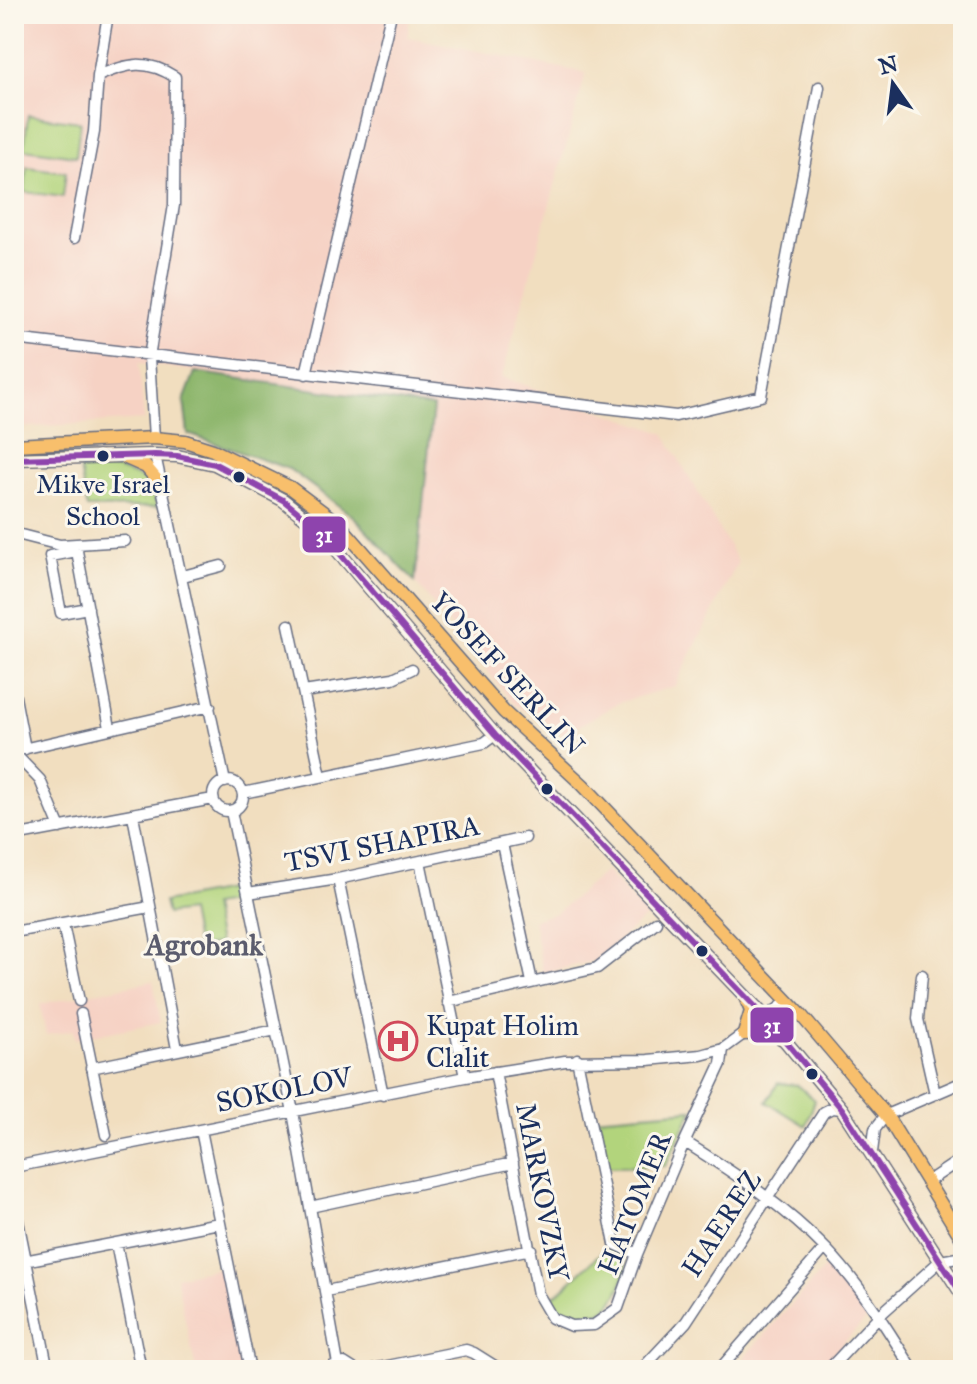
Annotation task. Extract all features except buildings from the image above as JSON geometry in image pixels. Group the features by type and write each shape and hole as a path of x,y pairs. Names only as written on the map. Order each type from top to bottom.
{"main road":[{"name":"YOSEF SERLIN","path":"14,445 154,438 185,441 213,450 291,488 339,524 504,712 583,785 787,1002 886,1115 963,1239"},
{"path":"154,438 155,455"},
{"path":"120,455 146,467 161,485"},
{"name":"YOSEF SERLIN","path":"14,459 155,455 215,464 283,500 319,529 490,739 510,751 784,1039 842,1109 872,1152 963,1296"},
{"path":"490,739 504,712"},
{"path":"743,993 751,1011 744,1034 773,1033 784,1039"}],"street":[{"path":"74,238 94,132 98,76 108,14"},
{"path":"306,374 391,14"},
{"path":"98,76 123,65 158,66 175,77 174,205 149,357 154,438"},
{"path":"14,339 676,416 761,396 819,87"},
{"path":"155,455 225,782"},
{"path":"14,536 60,545 125,541"},
{"path":"88,608 61,613 50,556 77,551 88,608 110,728"},
{"path":"183,576 221,566"},
{"path":"289,625 321,776"},
{"path":"304,692 393,678 412,669"},
{"path":"14,692 18,751 40,780 60,828"},
{"path":"18,751 210,706"},
{"path":"243,793 490,739"},
{"path":"225,782 234,782 243,793 242,802 231,811 217,807 213,799 214,790 225,782"},
{"path":"14,836 213,799"},
{"path":"231,811 293,1112 326,1291 334,1367 349,1365 355,1370"},
{"path":"133,815 177,1049"},
{"name":"TSVI SHAPIRA","path":"248,893 338,879 525,838"},
{"path":"502,844 532,982"},
{"path":"420,861 465,1077"},
{"path":"338,879 383,1095"},
{"path":"14,932 150,907"},
{"path":"448,1002 597,968 656,922"},
{"path":"63,924 79,1001"},
{"path":"922,975 918,1019 935,1094"},
{"name":"SOKOLOV","path":"14,1167 495,1072 577,1059 648,1060 701,1055 723,1049 787,1002"},
{"path":"81,1014 106,1135"},
{"path":"91,1068 276,1030"},
{"name":"HATOMER","path":"552,1318 571,1326 594,1325 618,1308 637,1254 721,1064 723,1049"},
{"path":"577,1059 615,1244 637,1254"},
{"name":"MARKOVZKY","path":"495,1072 538,1294 552,1318"},
{"path":"872,1152 875,1129 886,1115 963,1082"},
{"name":"HAEREZ","path":"641,1370 686,1322 824,1112 832,1108 842,1109"},
{"path":"201,1130 250,1370"},
{"path":"685,1142 766,1197 825,1248 880,1315 913,1370"},
{"path":"927,1182 963,1158"},
{"path":"310,1207 513,1163"},
{"path":"14,1201 48,1370"},
{"path":"14,1263 219,1223"},
{"path":"116,1243 141,1370"},
{"path":"719,1370 825,1248"},
{"path":"326,1291 531,1249"},
{"path":"828,1370 880,1315 940,1261 963,1257"},
{"path":"368,1370 466,1350 501,1370"}],"shaded area":[{"path":"14,14 410,14 408,37 586,73 502,377 664,433 738,562 675,686 618,703 563,735 514,704 415,582 433,407 139,363 144,420 14,428"},
{"path":"606,871 647,916 594,961 543,973 533,920 556,913"},
{"path":"153,981 161,1022 75,1039 73,1030 46,1035 40,1004"},
{"path":"827,1265 870,1315 818,1370 758,1370 744,1357"},
{"path":"227,1266 248,1370 196,1370 176,1277"}],"green space":[{"path":"28,115 80,122 76,156 24,149"},
{"path":"27,167 66,172 63,197 24,192"},
{"path":"195,372 433,407 415,582 354,517 289,469 188,434 184,401"},
{"path":"80,469 117,469 149,481 157,507 87,508"},
{"path":"234,889 235,902 212,906 219,944 197,948 190,911 167,914 164,902"},
{"path":"778,1083 797,1085 815,1100 806,1126 767,1102"},
{"path":"693,1110 665,1166 608,1167 594,1118"},
{"path":"613,1248 625,1257 626,1270 607,1308 581,1320 563,1312 549,1299 605,1249"}],"transit line":[{"name":"31","path":"14,459 155,455 215,464 283,500 319,529 495,735 767,1019 842,1109 963,1296"}],"place":[{"name":"Mikve Israel School","path":"103,456"},
{"name":"Kupat Holim Clalit","path":"398,1041"}],"district":[{"name":"Agrobank","path":"204,945"}]}
